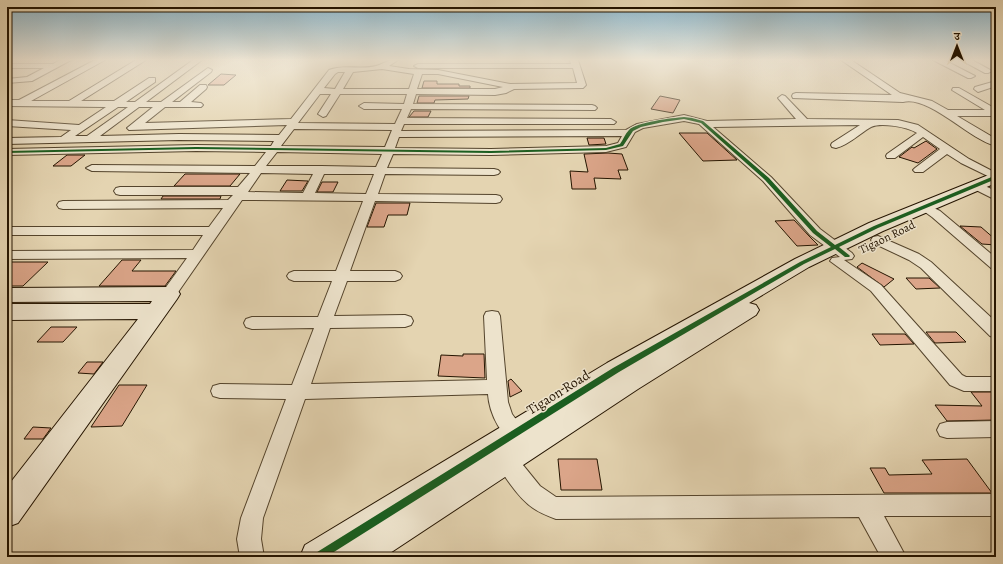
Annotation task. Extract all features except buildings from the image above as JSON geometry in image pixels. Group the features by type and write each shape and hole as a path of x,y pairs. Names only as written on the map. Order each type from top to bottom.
{"street":[{"path":"22,103 53,86"},
{"path":"72,103 99,86"},
{"path":"48,151 143,86"},
{"path":"91,138 162,86"},
{"path":"118,138 186,86"},
{"path":"11,500 162,303 238,197 321,86"},
{"path":"323,114 340,86"},
{"path":"374,86 362,109 402,116 629,133"},
{"path":"252,557 249,539 252,518 412,86"},
{"path":"402,116 503,91 511,86"},
{"path":"806,105 900,106 910,104 884,86"},
{"path":"978,89 988,86"},
{"path":"182,105 203,87"},
{"path":"956,90 996,112"},
{"path":"317,91 371,92 402,116 611,122"},
{"path":"796,96 900,97 924,101 947,113 996,143"},
{"path":"782,98 804,122"},
{"path":"7,103 198,105"},
{"path":"134,126 195,125 227,122 293,124 402,116 592,108"},
{"path":"947,113 996,112"},
{"path":"7,152 206,148 491,152 606,149 622,144 631,130 640,126 676,119 692,119 705,124 767,179 834,255 876,288 956,380 964,384 996,384"},
{"path":"836,145 872,122"},
{"path":"705,124 872,122 907,125 923,133 970,164 992,185"},
{"path":"7,123 81,128"},
{"path":"891,156 923,133"},
{"path":"186,168 218,137"},
{"path":"7,141 91,138 282,138"},
{"path":"919,170 947,149"},
{"path":"92,168 260,168 494,172"},
{"path":"307,197 321,169"},
{"name":"Tigaon Road","path":"354,557 506,446 616,370 834,255 878,240 930,210 992,185"},
{"path":"120,191 238,197"},
{"path":"64,205 238,197 496,199"},
{"path":"834,255 876,227 930,210 996,265"},
{"path":"7,231 214,230"},
{"path":"878,240 926,264 996,332"},
{"path":"7,255 197,254"},
{"path":"294,276 395,276"},
{"path":"7,295 162,303"},
{"path":"7,312 162,303"},
{"path":"492,316 496,387 498,402 504,418 506,446 538,500 549,506 556,508 996,505"},
{"path":"252,323 405,321"},
{"path":"220,392 299,392 496,387"},
{"path":"947,430 996,429"},
{"name":"Tigaon Road","path":"316,557 506,446"},
{"path":"865,505 894,557"}],"cycle path":[{"path":"7,152 196,148 491,152 606,149 622,145 631,130 640,126 684,118 702,122 767,179 815,232 847,256"},
{"path":"317,557 616,370 802,263 876,227 996,177"}]}
